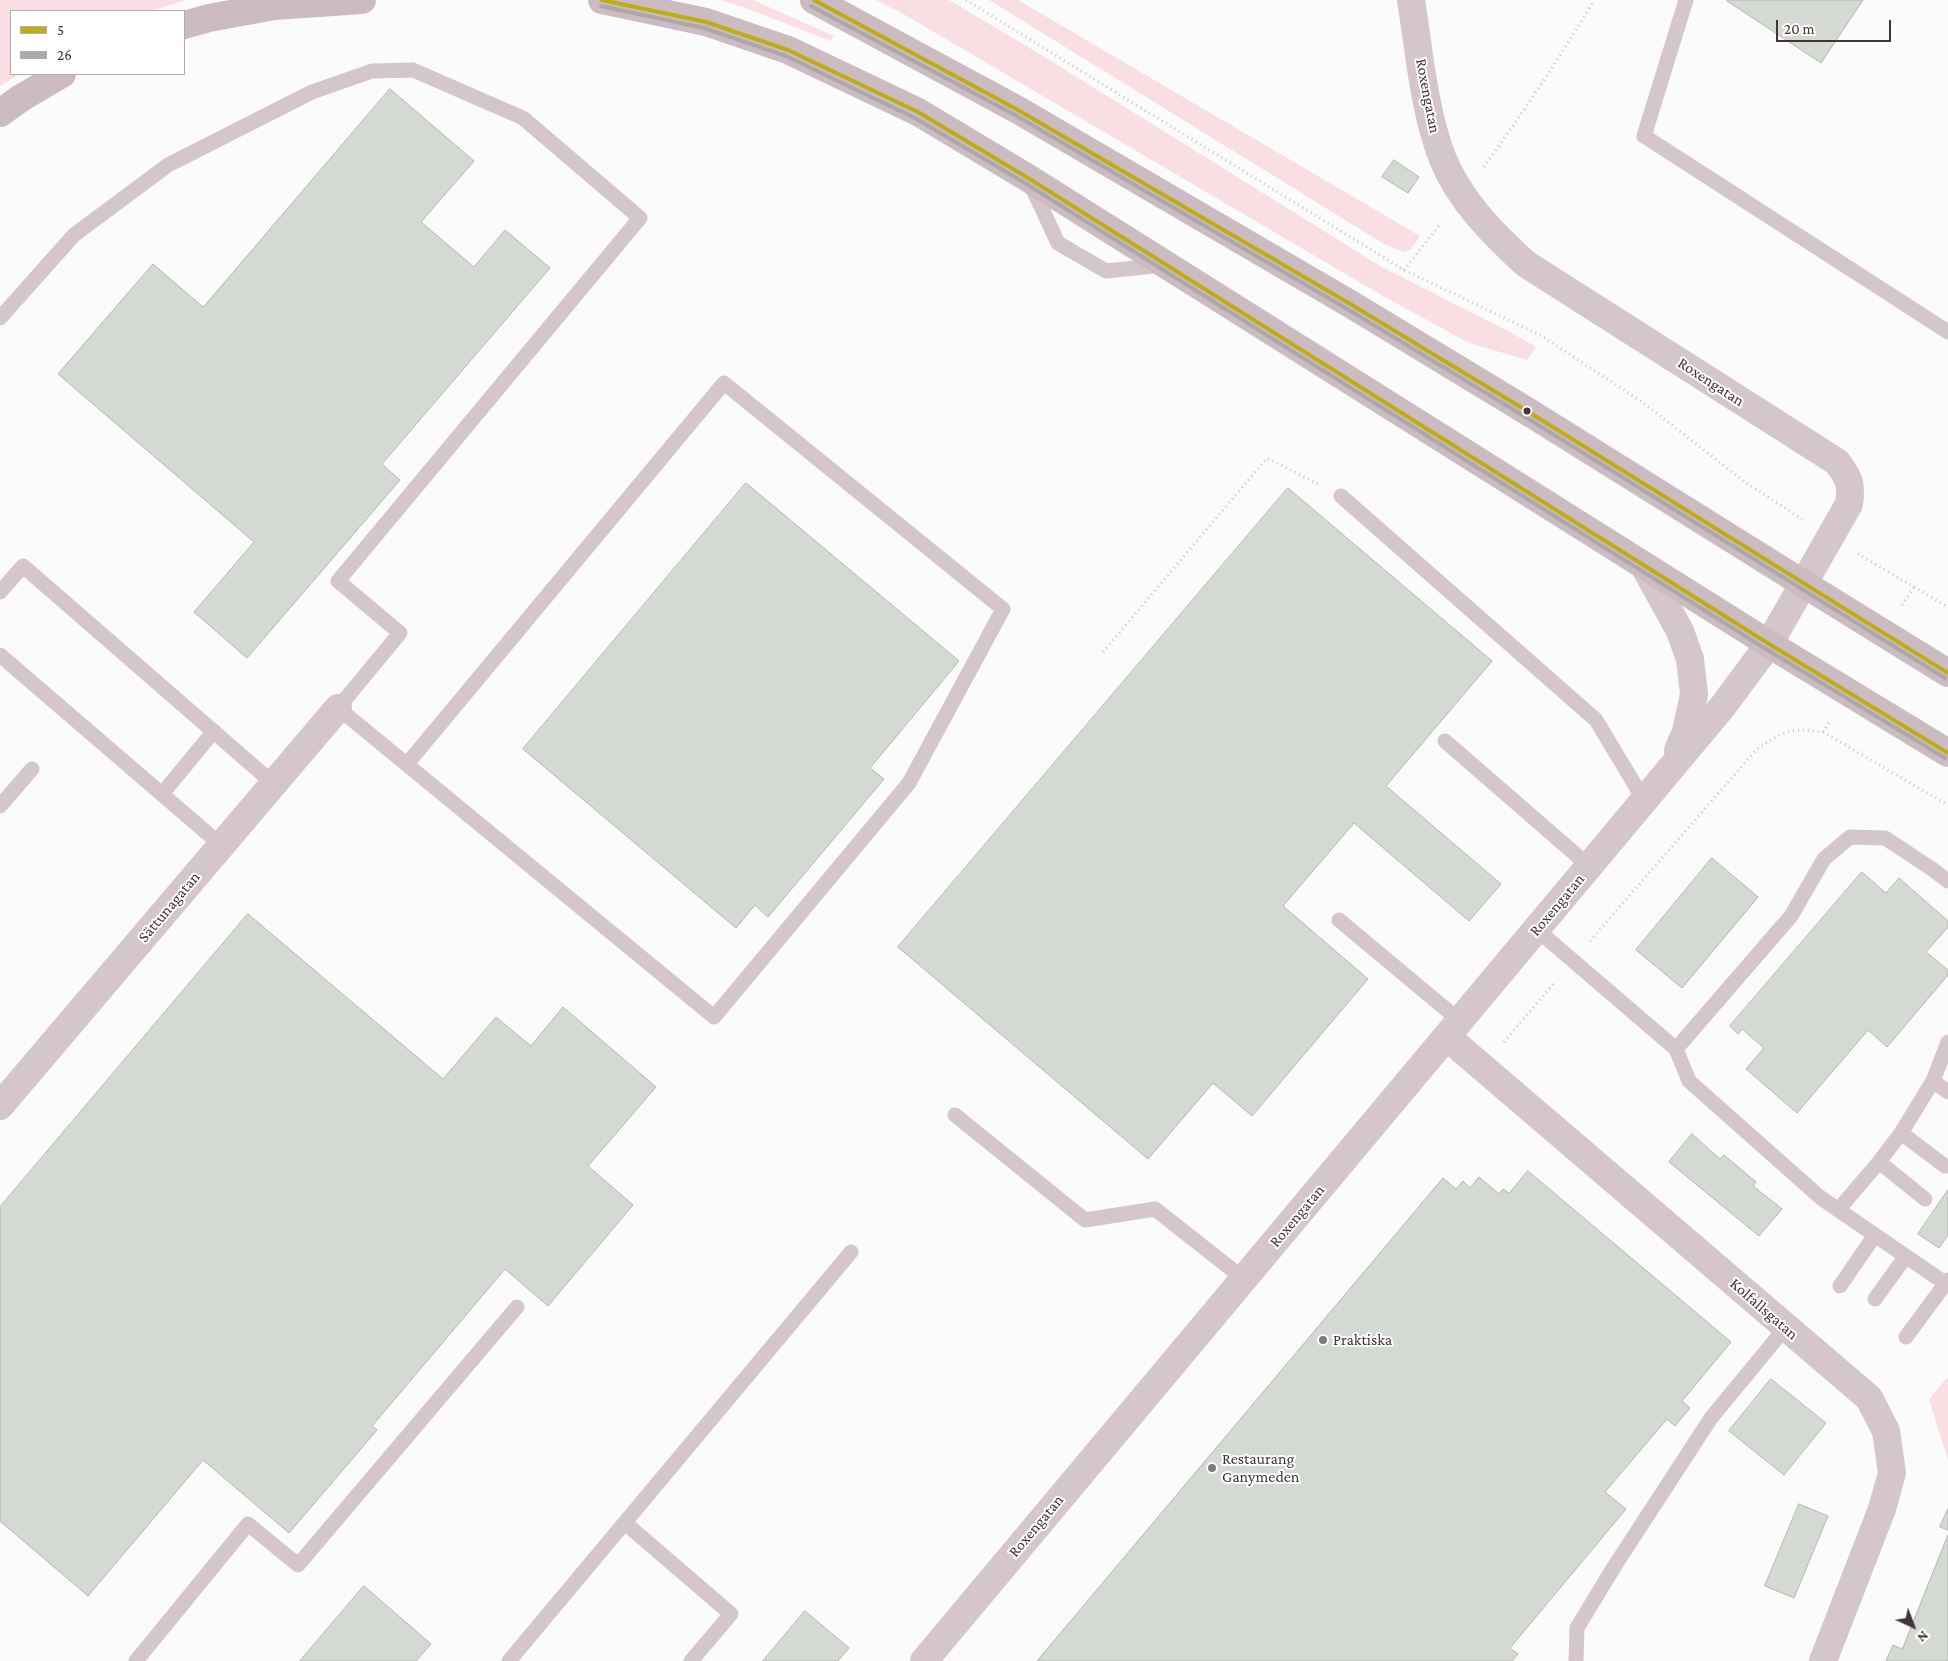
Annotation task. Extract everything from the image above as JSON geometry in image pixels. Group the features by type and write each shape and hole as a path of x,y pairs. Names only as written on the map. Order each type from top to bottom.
{"main road":[{"path":"185,25 209,18 274,6 362,0"},
{"path":"602,0 706,22 788,50 918,112 1028,178 1768,644 1948,753"},
{"path":"814,0 1018,110 1352,305 1527,410 1884,634 1948,672"},
{"path":"0,113 60,75"}],"street":[{"name":"Roxengatan","path":"924,1661 1731,696 1768,644 1849,504 1851,490 1848,476 1837,462 1526,264 1493,235 1463,196 1442,158 1430,115 1412,0"},
{"name":"Roxengatan","path":"1644,566 1680,631 1690,660 1694,694 1686,732 1669,770"},
{"name":"Sättunagatan","path":"4,1092 221,845 338,708"},
{"name":"Kolfallsgatan","path":"1454,1029 1483,1068 1869,1398 1886,1431 1892,1473 1882,1509 1823,1661"}],"lane":[{"path":"1686,0 1644,136 1948,332"},
{"path":"0,318 74,235 168,165 312,92 372,71 412,70 523,118 640,218 338,581 400,633 338,708 406,764 714,1017 909,783 1003,609 724,383 406,764"},
{"path":"1028,178 1058,243 1106,271 1166,265"},
{"path":"1341,496 1596,720 1644,800"},
{"path":"0,592 22,566 274,784"},
{"path":"0,655 221,845"},
{"path":"162,794 214,731"},
{"path":"1445,741 1589,866"},
{"path":"0,806 32,769"},
{"path":"1676,1049 1791,916 1824,860 1850,837 1885,838 1948,881"},
{"path":"1339,920 1454,1029"},
{"path":"1536,929 1676,1049 1689,1081 1821,1198 1947,1282 1906,1337"},
{"path":"1838,1210 1901,1133 1933,1081 1948,1042"},
{"path":"1933,1081 1948,1092"},
{"path":"955,1115 1085,1220 1155,1209 1244,1279"},
{"path":"1901,1133 1945,1166"},
{"path":"1879,1162 1925,1199"},
{"path":"1840,1286 1876,1235"},
{"path":"509,1661 851,1252"},
{"path":"1874,1299 1906,1256"},
{"path":"136,1661 248,1524 298,1565 517,1307"},
{"path":"1576,1661 1577,1628 1614,1567 1711,1418 1786,1327"},
{"path":"625,1523 731,1614 691,1661"}],"path":[{"path":"966,0 1404,270 1542,336 1645,404 1746,483 1831,537 1948,607"},
{"path":"1404,270 1463,196 1542,84 1594,0"},
{"path":"1103,652 1267,458 1341,496"},
{"path":"1884,634 1914,587"},
{"path":"1823,732 1848,692"},
{"path":"1483,1068 1572,960 1755,751 1769,740 1786,732 1804,729 1823,732 1948,805"}],"shaded area":[{"path":"0,0 186,0 154,10 10,10 10,75 18,75 0,86"},
{"path":"720,0 753,0 834,36 831,41"},
{"path":"876,0 949,0 1043,56 1380,266 1536,347 1527,360 1469,343 1383,296 905,15"},
{"path":"989,0 1018,0 1420,236 1411,249 1404,252 1384,244"},
{"path":"1948,1377 1948,1460 1929,1399"}],"building":[{"path":"1728,0 1863,0 1821,63"},
{"path":"390,89 474,161 421,222 474,267 505,230 550,268 382,464 400,480 247,658 194,612 254,542 58,374 153,264 203,307"},
{"path":"1394,160 1419,177 1408,193 1382,177"},
{"path":"746,483 959,661 870,768 884,779 768,917 755,905 736,928 523,749"},
{"path":"1288,488 1492,661 1386,786 1501,884 1469,921 1354,823 1283,906 1368,979 1252,1116 1213,1083 1148,1159 898,947"},
{"path":"1712,858 1758,897 1682,988 1636,950"},
{"path":"1862,872 1886,893 1899,878 1948,921 1948,927 1926,952 1948,970 1948,975 1887,1047 1868,1030 1797,1113 1746,1069 1764,1048 1742,1029 1738,1034 1730,1026"},
{"path":"248,914 443,1079 496,1017 531,1046 563,1007 656,1087 588,1166 633,1205 548,1306 505,1269 372,1426 377,1430 289,1533 203,1460 88,1596 0,1521 0,1207"},
{"path":"1692,1134 1720,1159 1724,1155 1756,1182 1753,1186 1782,1209 1759,1236 1669,1162"},
{"path":"1528,1171 1731,1342 1682,1401 1690,1408 1675,1426 1667,1419 1605,1492 1626,1509 1510,1648 1518,1654 1512,1661 1037,1661 1443,1178 1456,1189 1463,1181 1470,1188 1479,1177 1499,1194 1503,1189 1509,1193"},
{"path":"1948,1190 1948,1235 1939,1248 1918,1234"},
{"path":"1771,1379 1826,1423 1784,1475 1729,1431"},
{"path":"1799,1504 1828,1516 1794,1598 1765,1586"},
{"path":"1948,1509 1948,1530 1940,1527"},
{"path":"1948,1535 1948,1661 1886,1661 1893,1645 1902,1649"},
{"path":"364,1586 431,1644 416,1661 300,1661"},
{"path":"805,1611 849,1648 838,1661 763,1661"}],"transit line":[{"name":"5","path":"602,0 706,22 788,50 918,112 1028,178 1769,644 1948,753"},
{"name":"5","path":"814,0 1018,110 1352,305 1527,411 1948,673"},
{"name":"26","path":"601,6 704,28 786,56 915,118 1025,183 1766,649 1945,758"},
{"name":"26","path":"811,6 1015,115 1349,310 1524,416 1945,678"}],"place":[{"name":"Praktiska","path":"1323,1340"},
{"name":"Restaurang Ganymeden","path":"1212,1468"}]}
